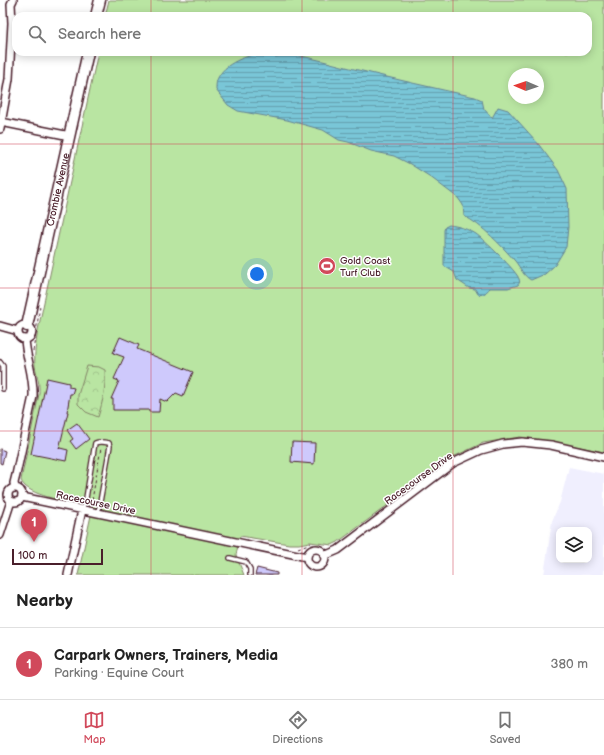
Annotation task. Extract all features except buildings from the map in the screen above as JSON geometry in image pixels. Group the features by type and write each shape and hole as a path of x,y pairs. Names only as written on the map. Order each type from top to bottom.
{"street":[{"path":"13,0 11,4 12,22 9,79 1,125 70,136"},
{"path":"97,12 100,0"},
{"name":"Crombie Avenue","path":"23,328 70,136 87,56"},
{"path":"0,326 30,328 31,334 29,338 25,339"},
{"path":"23,328 20,337 25,339"},
{"path":"15,488 14,484 33,396 31,368 26,350 25,339"},
{"name":"Racecourse Drive","path":"324,556 338,550 453,463 481,450 503,444 522,442 551,445 604,457"},
{"path":"11,501 18,501 22,497 21,492 15,488"},
{"path":"0,535 11,501 9,493 11,489 15,488"},
{"name":"Racecourse Drive","path":"22,497 307,557 311,551 316,550 320,551 324,556"},
{"path":"68,575 82,510"},
{"name":"Racecourse Drive","path":"313,567 318,567 322,564 324,556"},
{"path":"307,557 309,564 313,567 312,575"}],"lane":[{"path":"0,362 3,366 3,389"},
{"path":"82,510 86,498 95,443 99,441 109,443 110,446 98,513"},
{"path":"230,558 246,562 250,569 250,575"}],"path":[{"path":"33,354 40,306"},
{"path":"91,506 101,448"},
{"path":"20,480 22,486 33,494"}],"shaded area":[{"path":"569,467 604,474 604,575 544,575 552,521 560,502"}],"green space":[{"name":"Gold Coast Turf Club","path":"109,0 604,0 604,452 520,437 483,443 453,457 332,545 310,542 289,544 240,536 236,555 244,575 78,575 93,506 44,496 29,489 21,480 39,394 39,383 35,366 35,348 97,56 592,56 592,12 106,12"},
{"path":"87,366 99,367 105,370 104,394 98,417 86,412 78,404 78,395"}],"water":[{"path":"250,56 298,56 310,58 475,97 482,100 484,109 492,118 498,107 508,110 536,141 558,170 567,189 568,227 566,247 555,265 545,274 531,280 529,279 515,261 485,230 464,216 463,205 458,198 410,164 394,156 371,151 339,140 323,130 287,120 238,111 228,105 216,90 217,81 220,74 230,64"},
{"path":"449,225 466,229 480,237 517,275 520,282 518,285 508,288 490,288 485,293 478,294 475,289 469,288 457,280 454,272 444,266 444,230 445,227"}],"place":[{"name":"Gold Coast Turf Club","path":"327,266"},
{"name":"Carpark Owners, Trainers, Media","path":"34,542"}]}
